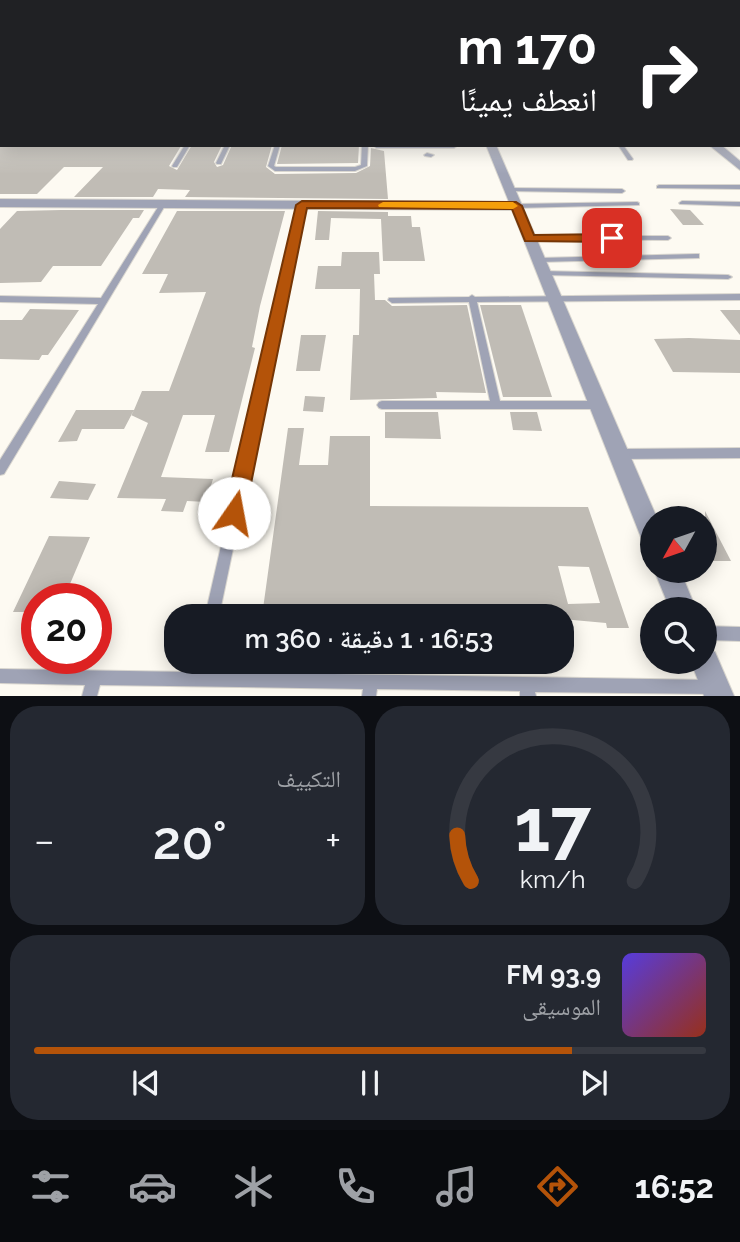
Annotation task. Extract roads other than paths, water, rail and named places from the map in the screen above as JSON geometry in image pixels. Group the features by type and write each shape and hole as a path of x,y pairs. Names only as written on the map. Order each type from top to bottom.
{"street":[{"path":"492,147 641,506"},
{"path":"716,147 740,167"},
{"path":"0,203 302,205 513,198"}],"lane":[{"path":"175,166 187,147"},
{"path":"219,163 227,147"},
{"path":"277,147 272,168 355,169 364,166 365,147"},
{"path":"621,147 630,159"},
{"path":"659,187 740,187"},
{"path":"513,198 622,191"},
{"path":"513,198 637,204"},
{"path":"682,203 740,204"},
{"path":"0,470 163,204"},
{"path":"215,604 302,205"},
{"path":"530,238 668,238"},
{"path":"541,266 696,257"},
{"path":"541,266 728,278"},
{"path":"393,300 740,297"},
{"path":"472,298 496,405"},
{"path":"0,299 104,301"},
{"path":"382,405 599,405"},
{"path":"619,454 740,453"},
{"path":"717,633 740,634"},
{"path":"198,679 199,674"},
{"path":"0,676 198,679 370,689 527,690 713,682"},
{"path":"89,696 95,678"}]}
